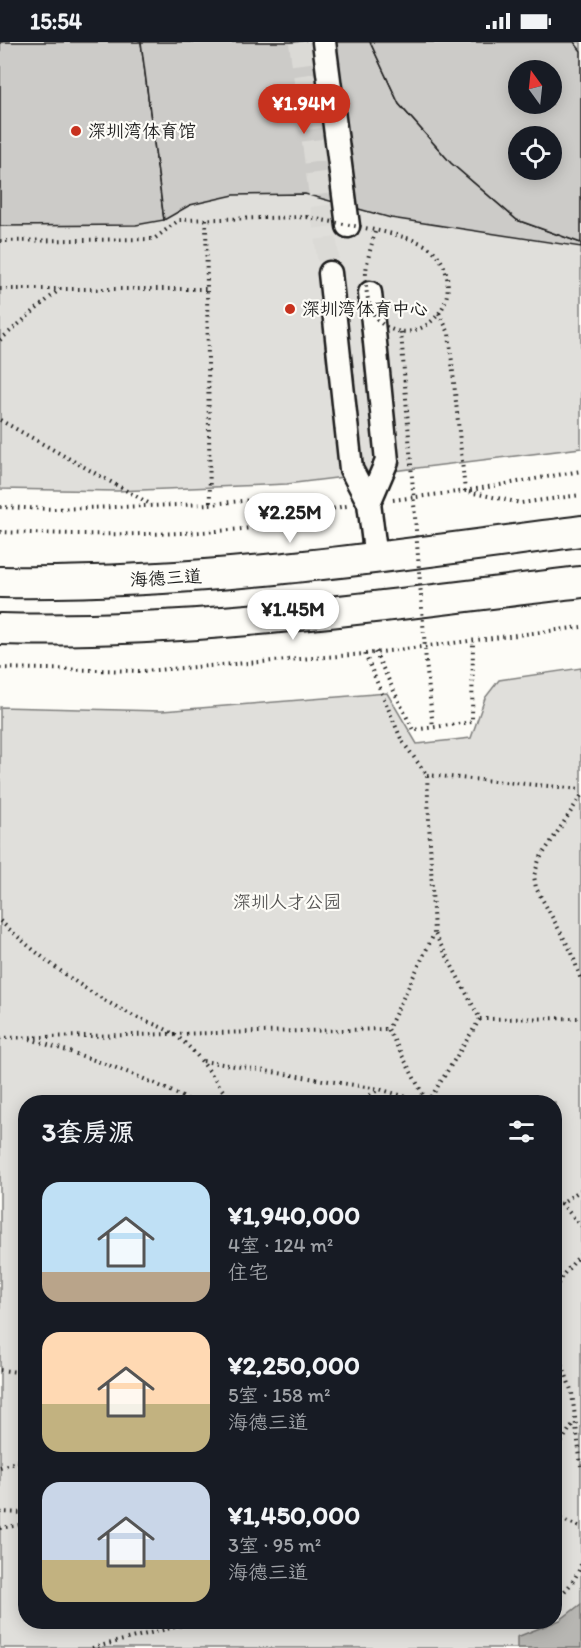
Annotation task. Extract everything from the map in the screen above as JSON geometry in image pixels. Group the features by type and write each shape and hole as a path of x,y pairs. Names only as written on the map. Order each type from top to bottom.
{"main road":[{"name":"海德三道","path":"0,582 142,581 250,573 376,559 581,531"},
{"path":"0,629 122,629 217,624 581,582"}],"street":[{"path":"324,42 348,226"},
{"path":"330,273 351,469 369,503 376,559"},
{"path":"369,503 387,461 370,293"}],"path":[{"path":"0,241 154,239 179,220 206,219 307,217 375,231 414,240 428,247 438,256 445,270 448,284 446,299 439,313 416,330 401,332 386,329 375,319 367,295 366,271 375,231"},
{"path":"206,219 210,504"},
{"path":"0,289 207,289"},
{"path":"0,340 60,290"},
{"path":"439,313 448,333 465,491"},
{"path":"401,332 433,727"},
{"path":"0,420 152,506"},
{"path":"465,491 581,471"},
{"path":"465,491 520,503 581,495"},
{"path":"0,507 152,506 274,498 329,508 278,524 210,530 72,535 0,532"},
{"path":"0,668 143,671 364,654 581,627"},
{"path":"375,652 413,730 471,722 473,641"},
{"path":"364,654 402,741 427,775 434,934 480,1019"},
{"path":"427,775 581,789"},
{"path":"581,796 539,860 534,876 536,888 572,953 581,980"},
{"path":"0,921 44,961 89,991 128,1013 173,1033 202,1061 226,1095"},
{"path":"388,1029 434,934"},
{"path":"480,1019 581,1018"},
{"path":"431,1095 480,1019"},
{"path":"0,1038 388,1029"},
{"path":"388,1029 422,1095"},
{"path":"27,1038 120,1068 179,1095"},
{"path":"202,1061 379,1089 401,1095"},
{"path":"370,1095 379,1089"},
{"path":"562,1202 581,1190"},
{"path":"562,1204 581,1226"},
{"path":"562,1276 581,1254"},
{"path":"562,1363 572,1394 581,1466"},
{"path":"0,1370 18,1372"},
{"path":"562,1441 574,1421"},
{"path":"0,1467 18,1461"},
{"path":"0,1512 18,1513"},
{"path":"562,1519 581,1527"},
{"path":"0,1528 18,1525"},
{"path":"562,1594 579,1571 581,1564"},
{"path":"92,1648 167,1629"}],"green space":[{"name":"深圳湾体育中心","path":"0,42 581,42 581,448 287,484 117,491 0,489"},
{"name":"深圳人才公园","path":"581,668 581,1648 0,1648 0,707 162,711 387,693 417,744 471,738 485,698 499,680"}],"shaded area":[{"path":"581,1604 581,1648 517,1648 517,1637 537,1629 562,1629 562,1618"}],"building":[{"name":"深圳湾体育馆","path":"0,42 141,42 164,220 136,225 0,226"},
{"path":"141,42 370,42 399,104 451,163 517,220 581,243 581,247 391,218 305,194 234,195 190,205 164,220"},
{"path":"370,42 574,42 581,51 581,243 517,220 451,163 399,104"}],"tunnel":[{"path":"300,42 330,273"}],"place":[{"name":"深圳湾体育馆","path":"76,131"},
{"name":"深圳湾体育中心","path":"290,309"}]}
